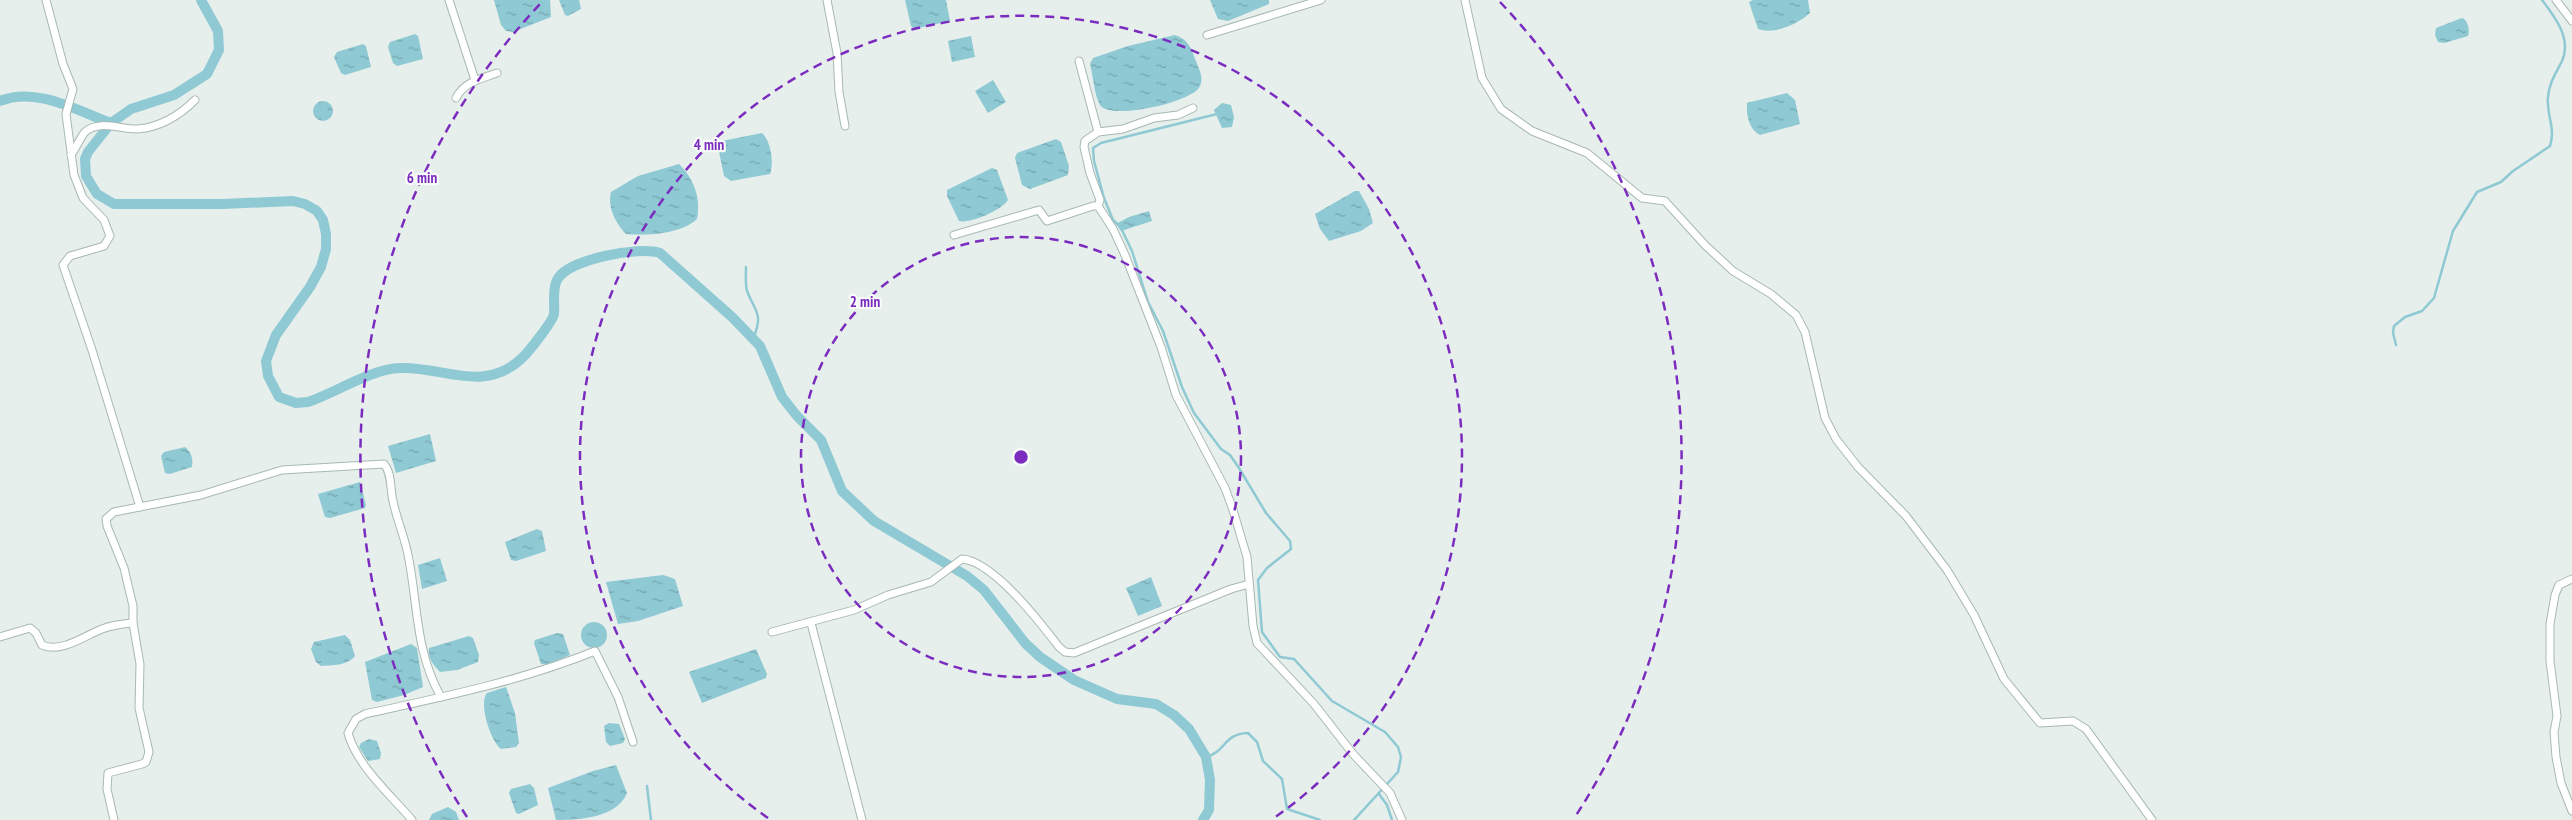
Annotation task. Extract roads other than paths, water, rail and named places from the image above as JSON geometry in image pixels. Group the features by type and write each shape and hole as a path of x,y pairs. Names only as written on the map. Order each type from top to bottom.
{"street":[{"path":"46,0 63,64 73,89 67,110 71,155 78,188 83,198 104,220 110,239 104,246 70,256 63,265 92,350 140,507"},
{"path":"449,0 475,80"},
{"path":"827,0 837,52 839,92 845,126"},
{"path":"1207,35 1321,0"},
{"path":"1465,0 1482,78 1501,109 1532,131 1586,153 1642,198 1665,201 1733,271 1771,294 1796,315 1805,332 1825,418 1836,439 1858,467 1906,516 1947,570 1974,615 1995,662 2011,689 2040,723 2073,721 2086,728 2152,820"},
{"path":"2556,0 2572,21"},
{"path":"1079,61 1098,132"},
{"path":"456,98 461,88 475,80 497,73"},
{"path":"71,155 85,132 100,126 138,129 162,123 184,110 195,100"},
{"path":"1098,206 1100,200 1084,147 1089,138 1098,132 1123,129 1154,118 1178,115 1193,108"},
{"path":"954,234 1039,210 1046,221 1098,206"},
{"path":"1098,206 1113,229 1125,255 1161,347 1176,395 1225,488 1242,538 1250,584 1253,626 1261,650 1314,704 1353,754 1388,792 1402,820"},
{"path":"114,820 107,788 108,773 146,762 150,752 139,708 140,664 133,623 133,606 124,568 106,520 114,512 201,495 282,470 384,464 388,473 393,501 410,562 423,650 429,676 441,697"},
{"path":"772,632 876,602 888,595 931,582 943,575 958,560 971,560 1008,587 1059,647 1065,652 1074,653 1101,640 1231,589 1250,584"},
{"path":"2572,579 2559,585 2555,595 2550,624 2550,672 2557,716 2554,732 2556,757 2561,783 2572,811"},
{"path":"811,622 862,820"},
{"path":"0,637 30,628 34,630 42,645 50,647 80,641 108,627 133,623"},
{"path":"412,820 359,758 351,745 348,733 356,718 365,714 546,670 595,651 618,697 633,742"}],"water":[{"path":"494,0 550,0 551,17 513,32 506,31 501,25"},
{"path":"559,0 579,0 581,9 568,16 565,15"},
{"path":"905,0 946,0 950,21 914,29 911,26"},
{"path":"1210,0 1269,0 1269,4 1228,21 1218,19"},
{"path":"1753,0 1808,0 1810,13 1786,27 1771,31 1758,29 1749,2"},
{"path":"2462,18 2468,26 2468,36 2444,43 2438,42 2435,35 2436,28"},
{"path":"415,34 418,36 423,59 397,66 393,63 388,47 390,42"},
{"path":"1175,35 1189,45 1200,70 1201,83 1194,92 1183,98 1152,108 1119,111 1107,109 1100,105 1090,64 1093,58 1128,46"},
{"path":"971,36 975,57 952,62 948,41"},
{"path":"363,44 366,46 371,67 345,75 341,73 334,57 337,52"},
{"path":"993,80 1006,102 988,113 975,91"},
{"path":"1787,93 1795,100 1800,124 1760,135 1756,133 1749,122 1747,103"},
{"path":"323,101 330,104 333,111 330,118 323,121 316,118 313,111 316,104"},
{"path":"1222,103 1231,105 1234,117 1232,127 1222,128 1214,110"},
{"path":"762,133 768,141 771,152 772,164 770,174 731,181 724,176 718,147 722,141"},
{"path":"1056,139 1061,142 1069,166 1068,175 1030,189 1022,185 1015,158 1017,153"},
{"path":"679,164 689,176 695,189 698,204 697,219 673,231 644,235 626,234 613,215 610,203 611,192 638,176"},
{"path":"992,168 997,170 1008,200 999,208 985,215 959,221 947,196 947,190"},
{"path":"1355,191 1359,191 1369,209 1373,223 1361,231 1329,241 1320,229 1315,214"},
{"path":"1149,211 1152,221 1121,231 1116,224 1129,217"},
{"path":"430,434 436,461 396,473 388,446"},
{"path":"185,447 192,456 192,467 170,474 165,473 161,456 164,452"},
{"path":"360,482 366,505 365,508 330,518 325,517 318,494"},
{"path":"537,529 542,531 546,551 516,561 511,560 505,542"},
{"path":"440,558 447,581 422,589 418,565"},
{"path":"663,575 675,579 683,606 638,621 618,624 606,582"},
{"path":"1151,577 1162,606 1138,616 1126,588"},
{"path":"594,622 603,626 607,635 603,644 594,648 585,644 581,635 585,626"},
{"path":"557,633 563,634 570,655 549,664 541,664 534,643 535,640"},
{"path":"345,635 350,640 355,656 352,659 344,663 321,666 316,662 311,649 314,642"},
{"path":"469,636 473,638 479,655 478,662 457,670 440,672 430,658 429,648"},
{"path":"411,644 417,648 423,687 404,695 377,702 372,700 365,662"},
{"path":"756,649 767,674 766,678 702,703 689,672"},
{"path":"506,687 515,713 519,743 516,747 501,749 493,739 484,705 487,693"},
{"path":"609,723 619,724 625,739 623,743 610,746 606,742 604,726"},
{"path":"369,739 377,741 381,753 380,759 368,761 359,747 361,743"},
{"path":"616,765 627,793 615,808 596,816 556,820 548,788 593,771"},
{"path":"530,784 534,788 538,805 519,814 516,813 509,793 511,789"},
{"path":"448,807 456,812 459,820 429,820 432,814"}],"waterway":[{"path":"201,0 218,31 219,50 207,74 174,95 131,109 111,123 88,152 85,159 86,176 97,194 114,204 222,204 293,201 305,204 317,211 323,220 326,234 326,249 321,267 310,287 276,335 266,361 268,376 279,397 296,403 308,402 377,372 389,369 416,368 478,377 492,375 507,369 521,359 545,330 554,314 555,284 563,273 574,266 605,256 637,251 660,253 732,317 760,346 782,397 797,416 821,440 842,491 874,521 967,576 984,590 1025,643 1040,657 1074,680 1117,699 1156,704 1174,715 1189,729 1206,757 1210,780 1209,810 1203,820"},
{"path":"2396,345 2393,333 2394,326 2405,317 2422,311 2434,298 2453,231 2477,192 2501,182 2513,171 2550,146 2552,133 2548,109 2549,92 2553,78 2565,53 2565,45 2557,21 2542,0"},
{"path":"0,101 14,97 42,98 111,123"},
{"path":"1217,114 1101,143 1093,148 1094,161 1104,198 1113,220 1120,226 1132,251 1148,302 1163,331 1182,387 1194,413 1221,449 1230,455 1266,513 1290,541 1291,549 1267,568 1258,580 1262,632 1280,657 1294,659 1332,701 1385,732 1398,747 1401,757 1398,772 1354,820"},
{"path":"746,267 747,291 758,318 753,339"},
{"path":"1206,757 1218,751 1234,736 1248,733 1257,742 1263,761 1282,779 1287,809 1320,820"},
{"path":"647,786 651,820"},
{"path":"1379,794 1387,805 1392,820"}]}
